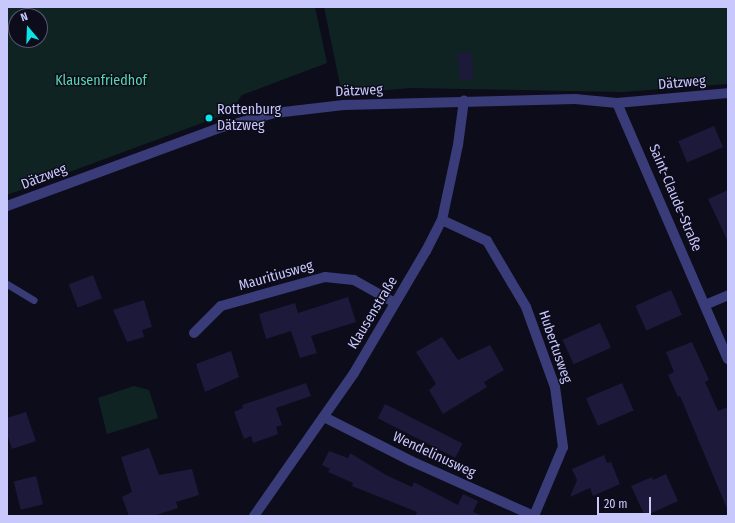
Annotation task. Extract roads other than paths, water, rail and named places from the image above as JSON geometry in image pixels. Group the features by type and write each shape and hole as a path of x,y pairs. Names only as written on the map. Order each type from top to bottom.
{"street":[{"name":"Dätzweg","path":"7,206 212,130 276,112 344,105 464,100 575,99 617,103 728,93"},
{"name":"Klausenstraße","path":"254,516 354,373 442,220 458,145 464,100"},
{"name":"Saint-Claude-Straße","path":"617,103 728,359"},
{"name":"Hubertusweg","path":"442,220 487,241 526,307 555,387 564,447 534,516"},
{"name":"Mauritiusweg","path":"194,333 221,306 325,277 354,280 395,303"},
{"path":"705,305 728,295"},
{"name":"Wendelinusweg","path":"324,417 411,462 534,516"}],"lane":[{"path":"7,284 34,300"}],"place":[{"name":"Rottenburg Dätzweg","path":"209,118"}],"park label":[{"name":"Klausenfriedhof","path":"101,81"}]}
